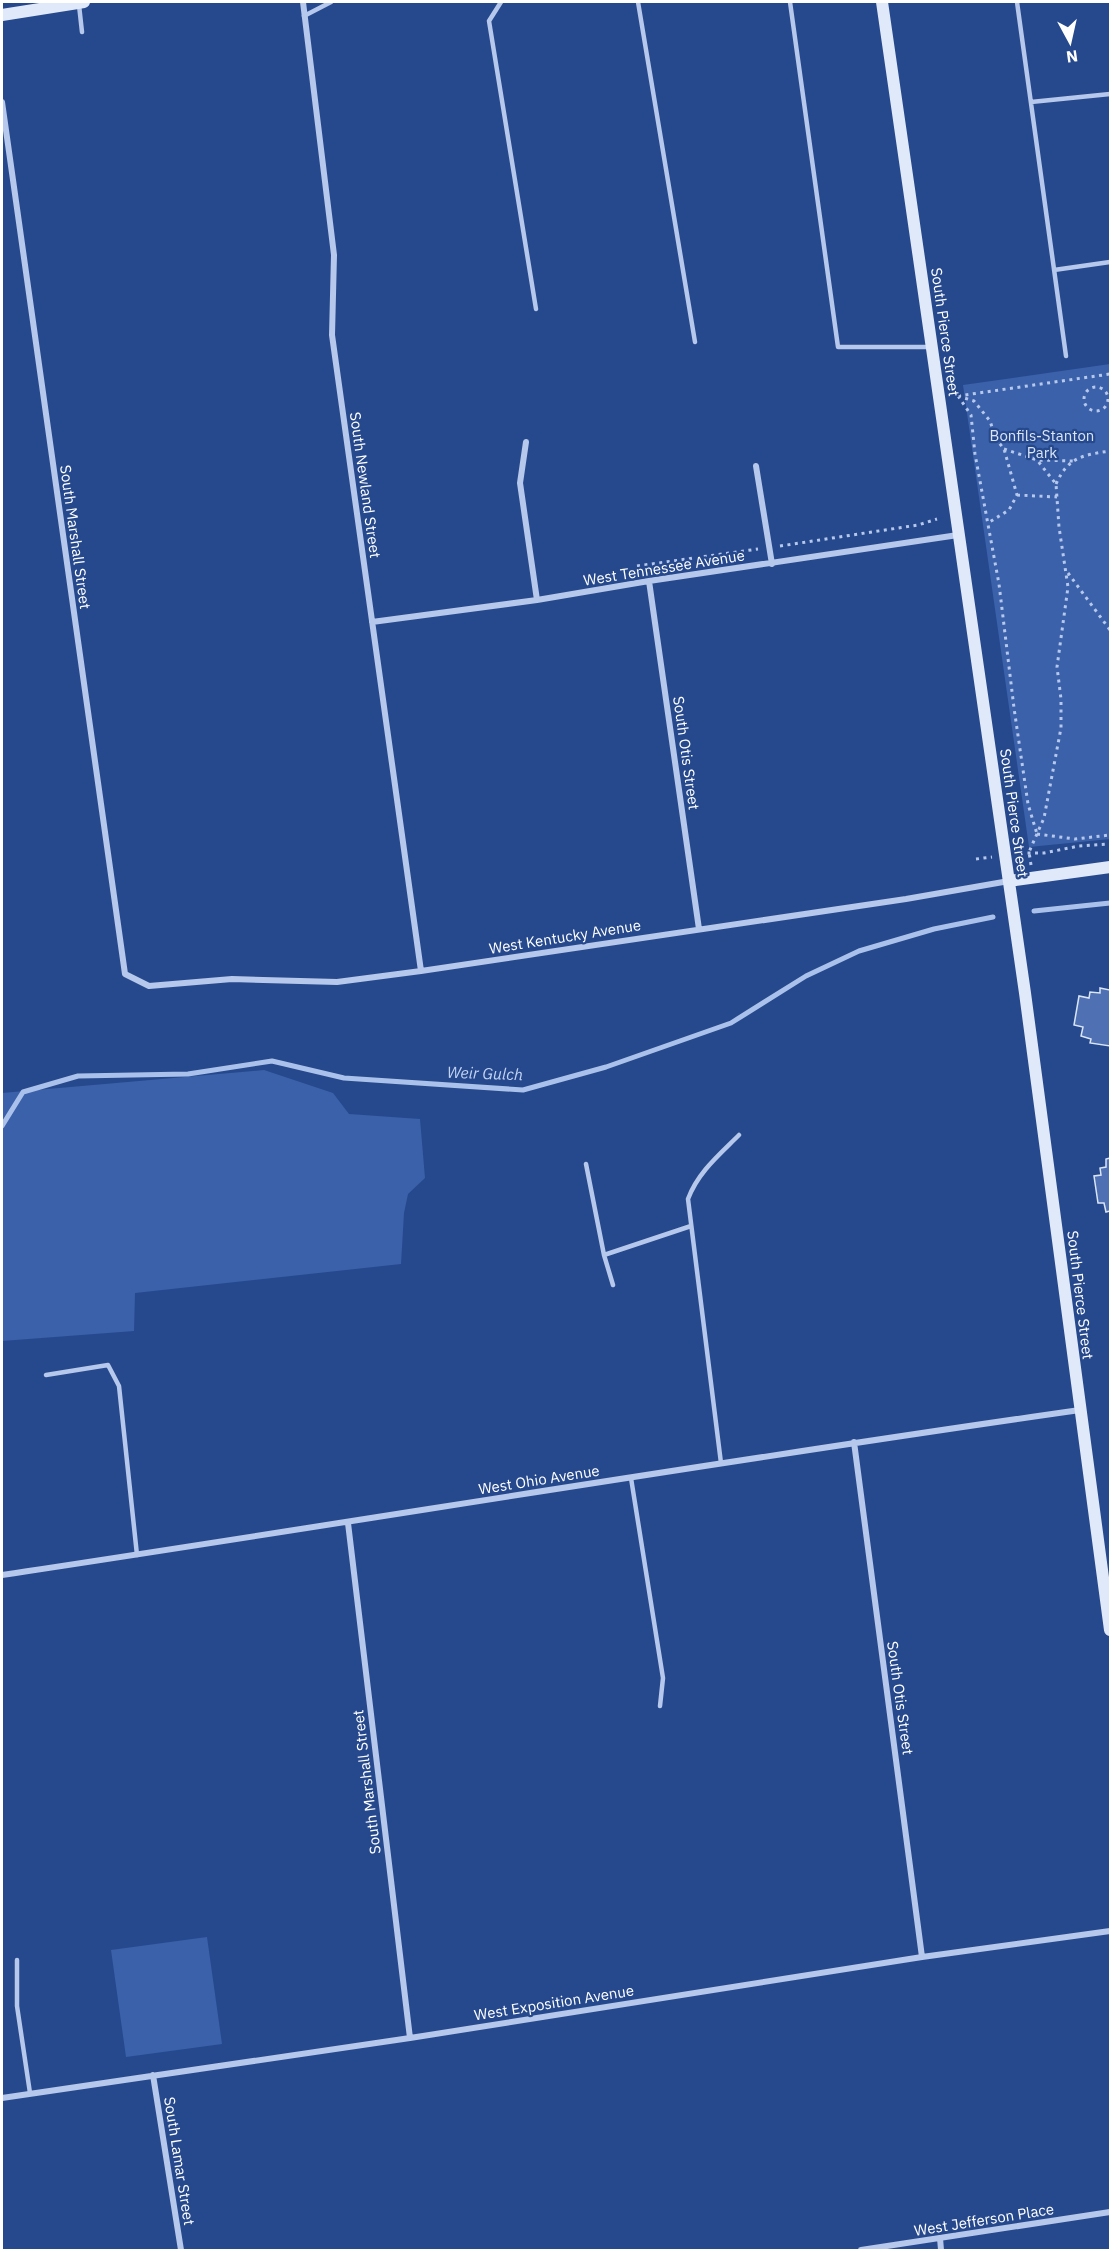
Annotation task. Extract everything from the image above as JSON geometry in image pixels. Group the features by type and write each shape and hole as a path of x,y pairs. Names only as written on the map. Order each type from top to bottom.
{"street":[{"path":"2,15 81,2"},
{"name":"South Newland Street","path":"303,2 334,255 332,335 421,971"},
{"name":"South Pierce Street","path":"882,2 1009,881 1110,1630"},
{"name":"South Marshall Street","path":"2,102 125,974"},
{"path":"526,442 520,483 537,600"},
{"path":"756,466 771,564"},
{"name":"West Tennessee Avenue","path":"372,622 537,600 959,535"},
{"name":"South Otis Street","path":"649,581 699,929"},
{"path":"1009,881 1110,867"},
{"name":"West Kentucky Avenue","path":"125,974 149,986 232,979 337,982 906,899 1009,881"},
{"name":"West Ohio Avenue","path":"2,1575 348,1523 854,1442 1080,1410"},
{"name":"South Otis Street","path":"854,1442 922,1957"},
{"name":"South Marshall Street","path":"348,1523 410,2038"},
{"name":"West Exposition Avenue","path":"2,2098 410,2038 922,1957 1110,1931"},
{"name":"South Lamar Street","path":"153,2075 181,2250"},
{"name":"West Jefferson Place","path":"861,2250 1110,2212"},
{"path":"940,2238 941,2250"}],"lane":[{"path":"81,2 82,32"},
{"path":"304,16 331,2"},
{"path":"501,2 489,21 536,309"},
{"path":"638,2 695,342"},
{"path":"790,2 838,347 932,347"},
{"path":"1017,2 1066,356"},
{"path":"1031,102 1110,94"},
{"path":"1054,270 1110,262"},
{"path":"721,1463 688,1199 692,1187 710,1163 740,1135"},
{"path":"586,1164 604,1255 613,1285"},
{"path":"604,1255 691,1226"},
{"path":"46,1375 108,1365 119,1386 137,1555"},
{"path":"631,1478 663,1678 660,1706"},
{"path":"17,1960 17,2006 30,2094"}],"path":[{"path":"958,396 1110,374"},
{"path":"1092,388 1102,389 1107,397 1104,407 1100,410 1094,411 1085,404 1084,396 1092,388"},
{"path":"958,396 974,401 990,421 996,439 1004,448 1017,495 1009,510 988,523"},
{"path":"958,396 971,415 975,454 999,584 1028,804 1036,834"},
{"path":"1004,448 1037,460 1073,461"},
{"path":"1110,451 1088,454 1073,461 1063,469 1056,484 1068,587 1057,667 1061,699 1061,728 1044,818 1029,852 1044,853 1079,846 1110,844"},
{"path":"1037,460 1056,484"},
{"path":"1017,495 1057,497"},
{"path":"637,567 918,525 938,519"},
{"path":"1067,572 1110,630"},
{"path":"1036,834 1074,839 1110,835"}],"green space":[{"name":"Bonfils-Stanton Park","path":"1110,364 1110,839 1029,847 963,385"},
{"path":"264,1070 333,1093 349,1114 420,1119 425,1178 408,1194 404,1213 401,1264 135,1293 134,1331 2,1341 2,1093"},
{"path":"207,1937 222,2044 126,2057 111,1950"}],"building":[{"path":"1100,988 1110,990 1110,1046 1090,1043 1091,1039 1081,1036 1083,1027 1074,1025 1079,996 1089,998 1090,992 1100,993"},
{"path":"1110,1158 1110,1211 1106,1212 1104,1203 1098,1203 1094,1176 1101,1175 1100,1168 1106,1167 1106,1159"}],"waterway":[{"name":"Weir Gulch","path":"1034,911 1110,903"},
{"name":"Weir Gulch","path":"2,1126 23,1092 78,1076 188,1074 272,1061 344,1078 523,1090 606,1067 731,1023 806,976 859,951 934,929 993,917"}]}
